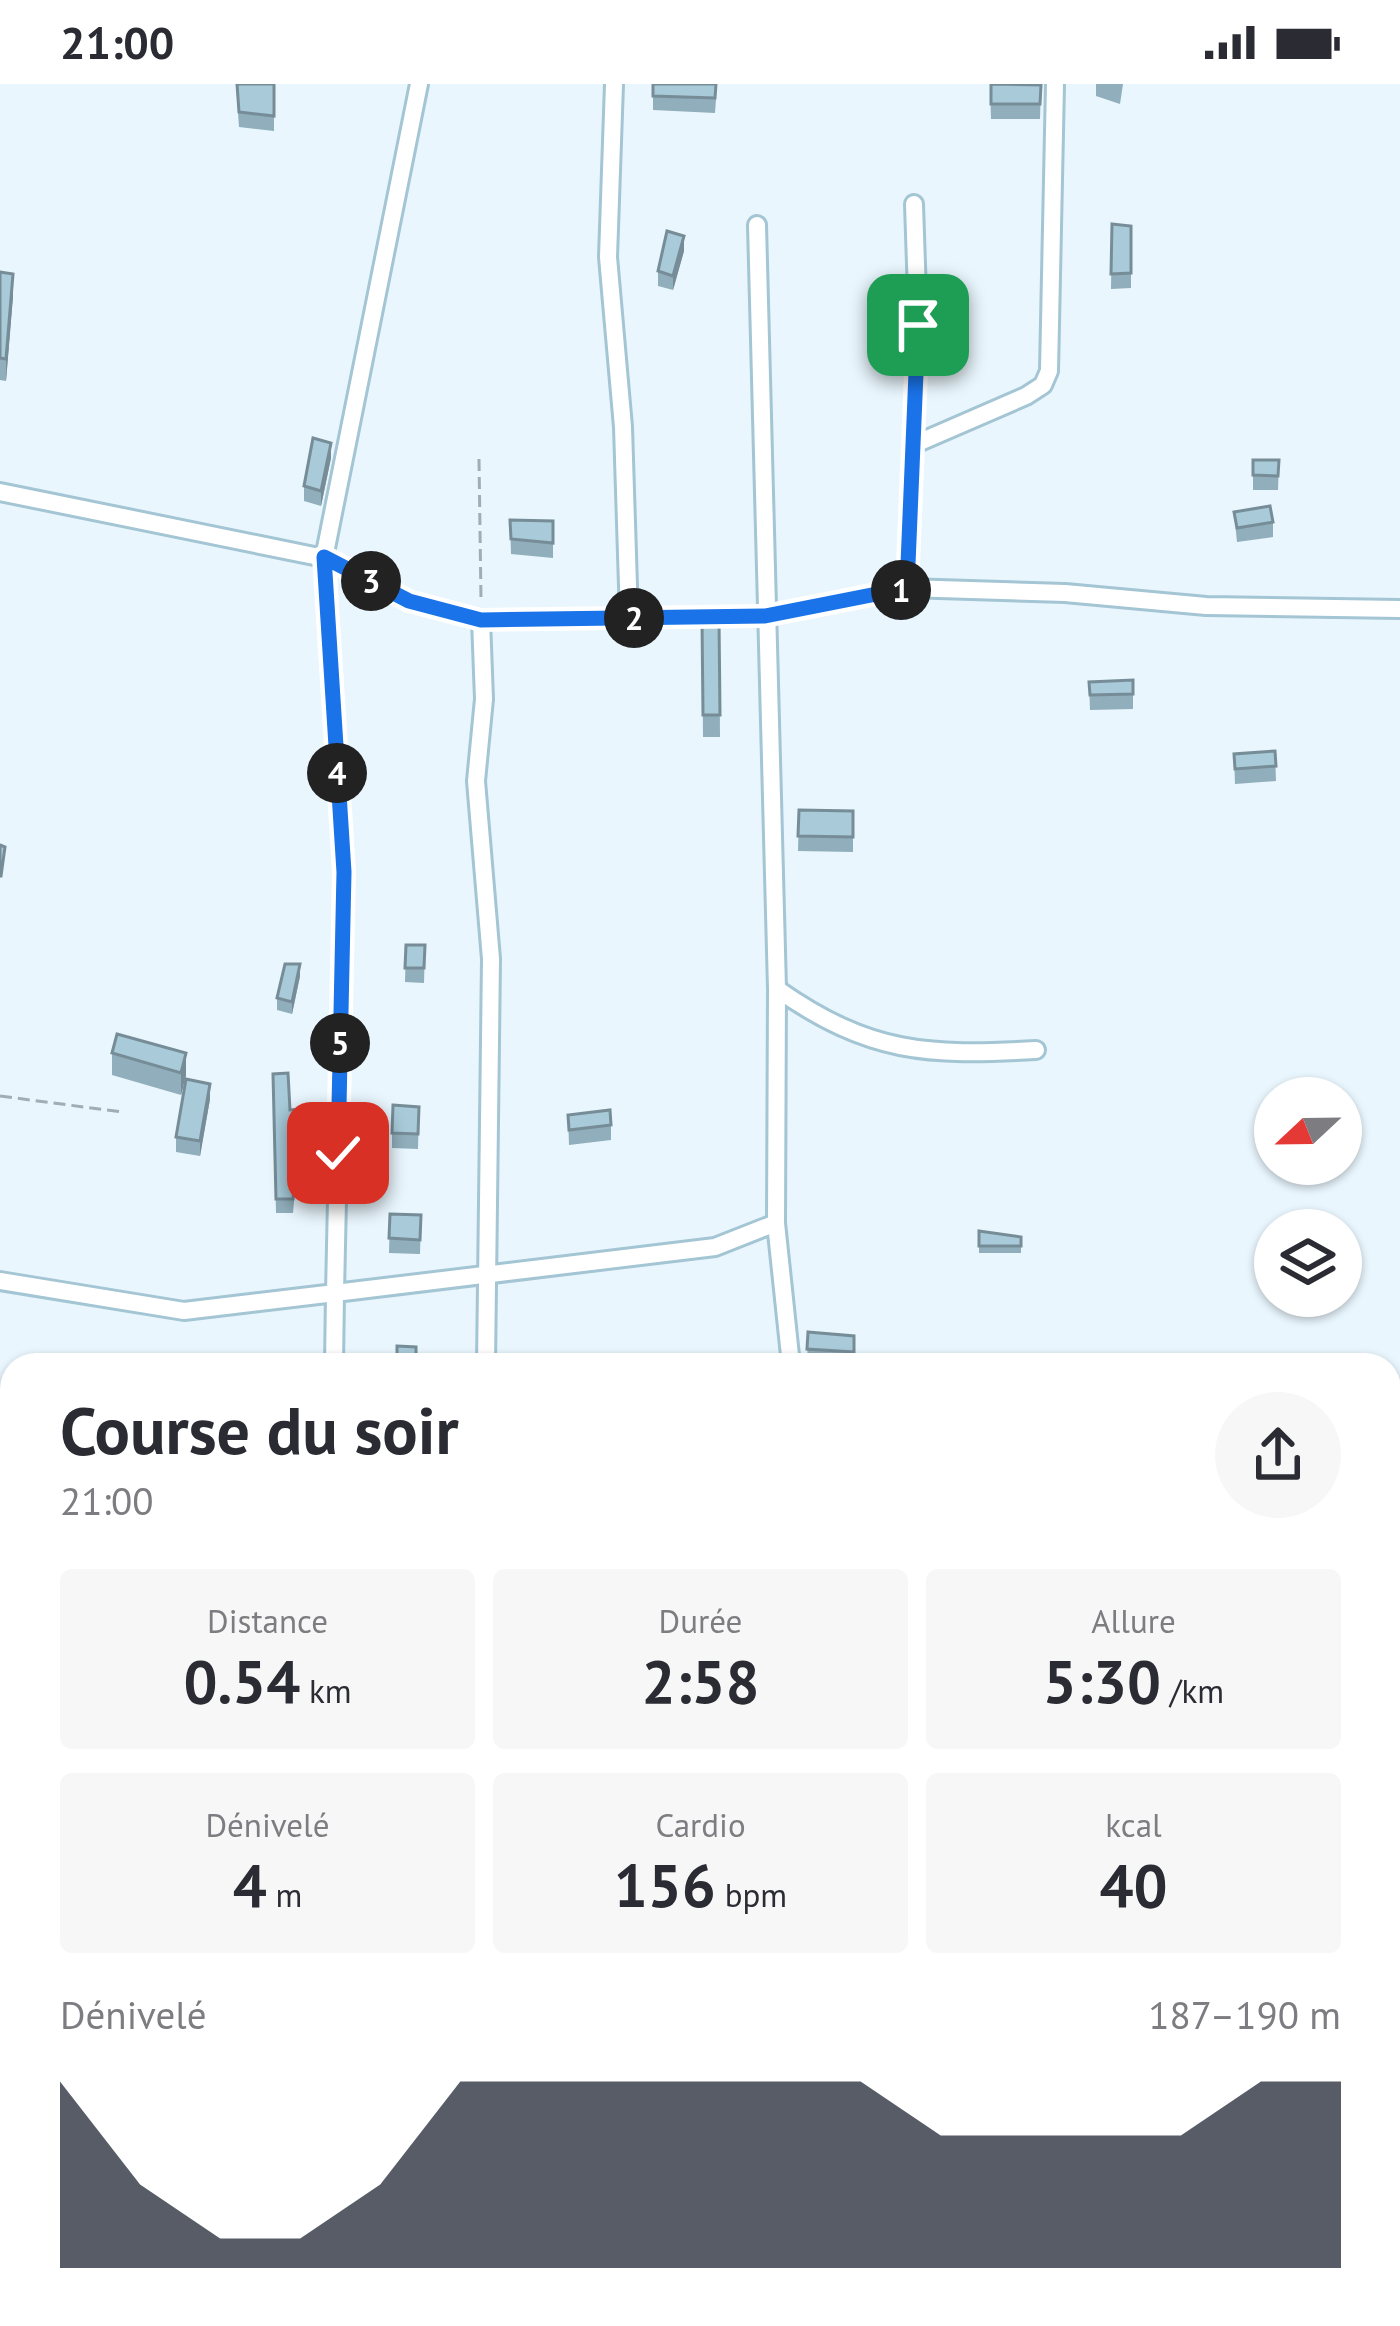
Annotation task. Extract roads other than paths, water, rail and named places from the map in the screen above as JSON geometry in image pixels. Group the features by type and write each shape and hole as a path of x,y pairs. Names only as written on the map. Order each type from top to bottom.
{"street":[{"path":"334,1353 344,872 324,557 419,84"},
{"path":"614,84 608,257 623,427 629,618"},
{"path":"913,445 1026,396 1043,385 1049,371 1055,84"},
{"path":"907,588 918,325 914,204"},
{"path":"757,225 778,989 776,1223 790,1353"},
{"path":"0,493 324,557 409,601 481,620 765,616 907,588 1065,593 1206,607 1400,608"},
{"path":"481,620 484,699 476,781 491,959 486,1353"},
{"path":"778,989 830,1026 890,1045 940,1055 1036,1050"},
{"path":"0,1280 184,1311 715,1247 776,1223"}]}
